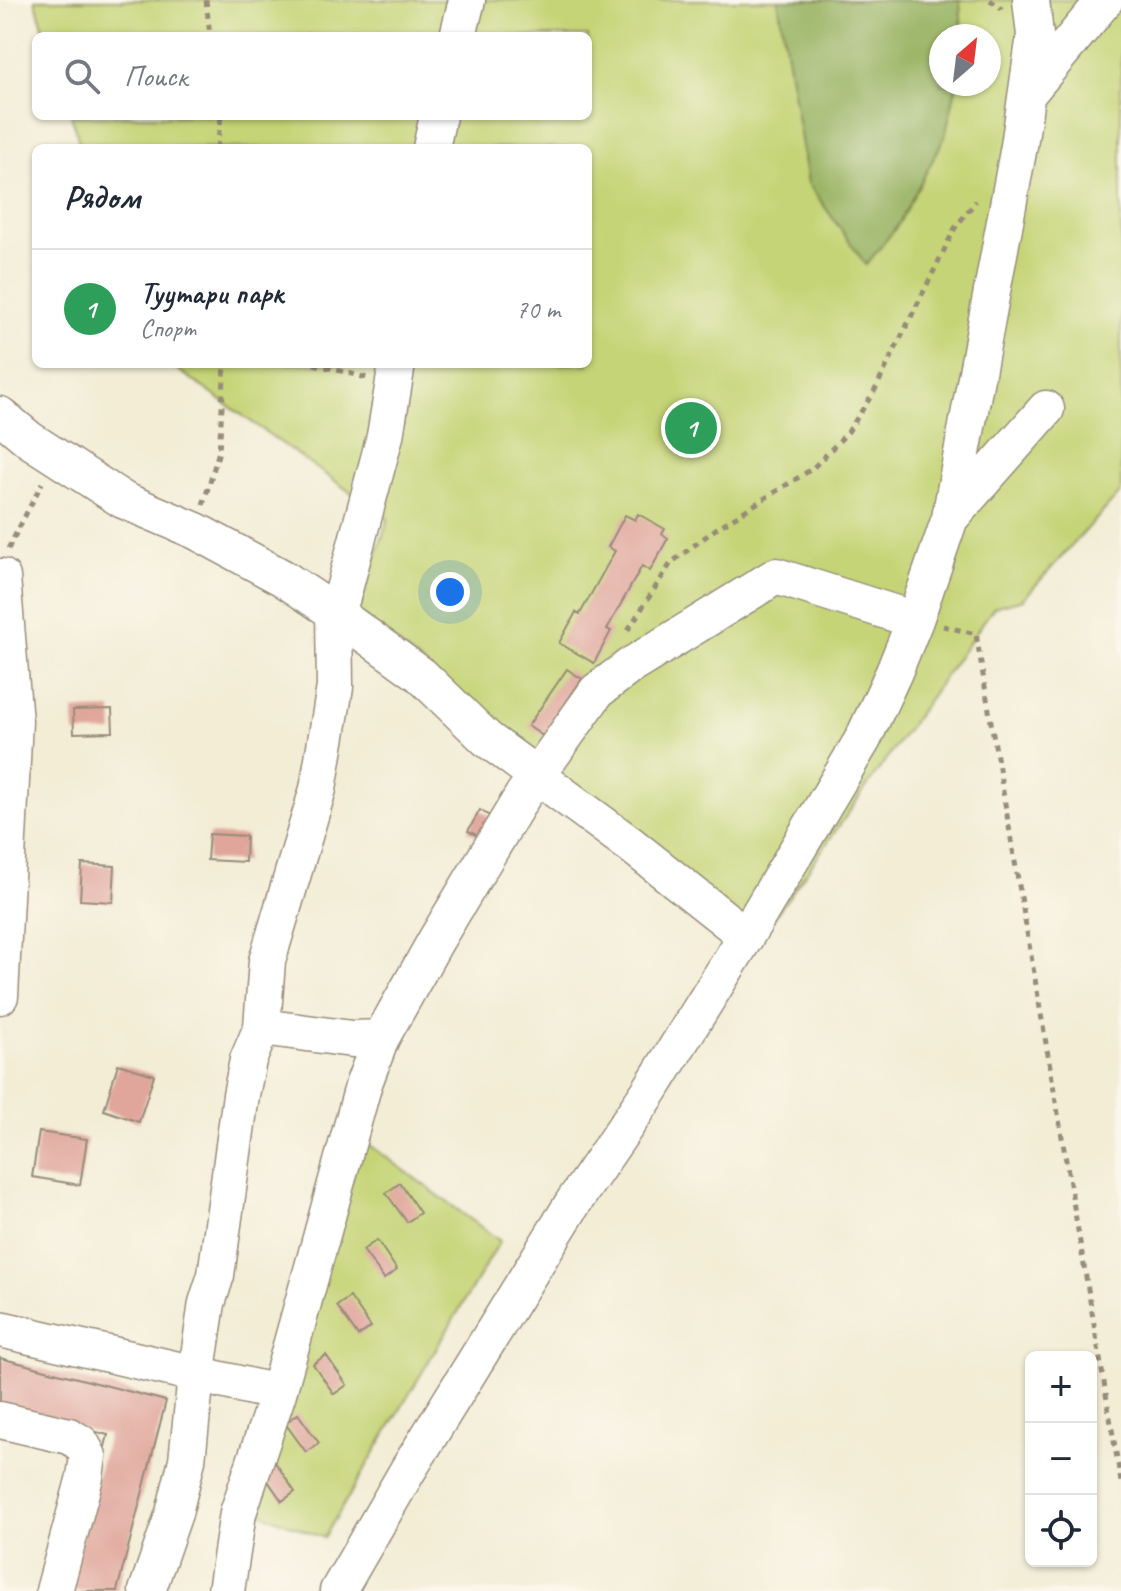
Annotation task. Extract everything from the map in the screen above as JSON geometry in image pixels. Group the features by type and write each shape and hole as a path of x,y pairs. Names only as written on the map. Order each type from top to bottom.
{"street":[{"path":"459,32 467,0"},
{"path":"338,1591 408,1470 573,1203 649,1092 746,936 863,739 915,620 950,518 1019,146 1035,35 1031,0"},
{"path":"1026,95 1105,0"},
{"path":"432,144 437,120"},
{"path":"147,1591 174,1513 187,1460 196,1376 207,1303 216,1275 241,1095 248,1060 262,1027 267,961 303,846 320,777 335,687 334,612 342,597 385,436 396,375"},
{"path":"950,518 1046,409"},
{"path":"0,415 56,457 123,500 196,531 283,578 334,612 421,675 487,739 746,936"},
{"path":"226,1591 238,1513 278,1393 364,1083 381,1038 515,808 597,691 630,666 776,576 915,620"},
{"path":"0,996 14,721 2,577"},
{"path":"262,1027 352,1039 381,1038"},
{"path":"0,1329 278,1393"},
{"path":"0,1420 69,1436 81,1443 88,1456 54,1591"}],"path":[{"path":"206,0 210,32"},
{"path":"218,144 220,120"},
{"path":"622,642 671,563 717,528 812,469 848,432 875,390 955,228 982,193"},
{"path":"196,531 219,451 225,368"},
{"path":"344,368 396,375"},
{"path":"2,577 8,546 56,457"},
{"path":"915,620 976,634 1121,1482"}],"green space":[{"path":"35,0 1121,0 1121,492 1023,599 994,607 761,936 358,612 388,519 176,368 592,368 592,144 80,144 72,120 592,120 592,32 45,32"},
{"path":"778,0 960,0 961,24 929,24 929,96 954,96 945,137 898,225 866,265 808,183"},
{"path":"359,1137 500,1241 324,1538 248,1508"}],"building":[{"path":"638,514 665,529 662,534 668,538 650,571 642,566 607,629 611,631 594,663 559,643 576,612 580,614 615,551 608,547 625,515 635,520"},
{"path":"567,669 582,679 543,736 528,726"},
{"path":"112,709 113,732 74,733 73,710"},
{"path":"480,810 491,817 480,837 468,831"},
{"path":"209,834 246,836 245,862 207,860"},
{"path":"82,864 115,866 113,902 80,900"},
{"path":"118,1064 154,1075 139,1122 104,1110"},
{"path":"39,1132 87,1139 80,1185 32,1177"},
{"path":"400,1183 420,1213 407,1222 386,1193"},
{"path":"377,1240 397,1270 384,1279 363,1250"},
{"path":"350,1297 371,1327 358,1336 337,1306"},
{"path":"326,1355 347,1385 334,1394 313,1364"},
{"path":"0,1358 166,1401 117,1591 67,1591 108,1435 0,1407"},
{"path":"298,1414 319,1443 306,1452 285,1423"},
{"path":"275,1462 295,1492 282,1501 261,1471"}],"place":[{"name":"Туутари парк","path":"691,428"}]}
